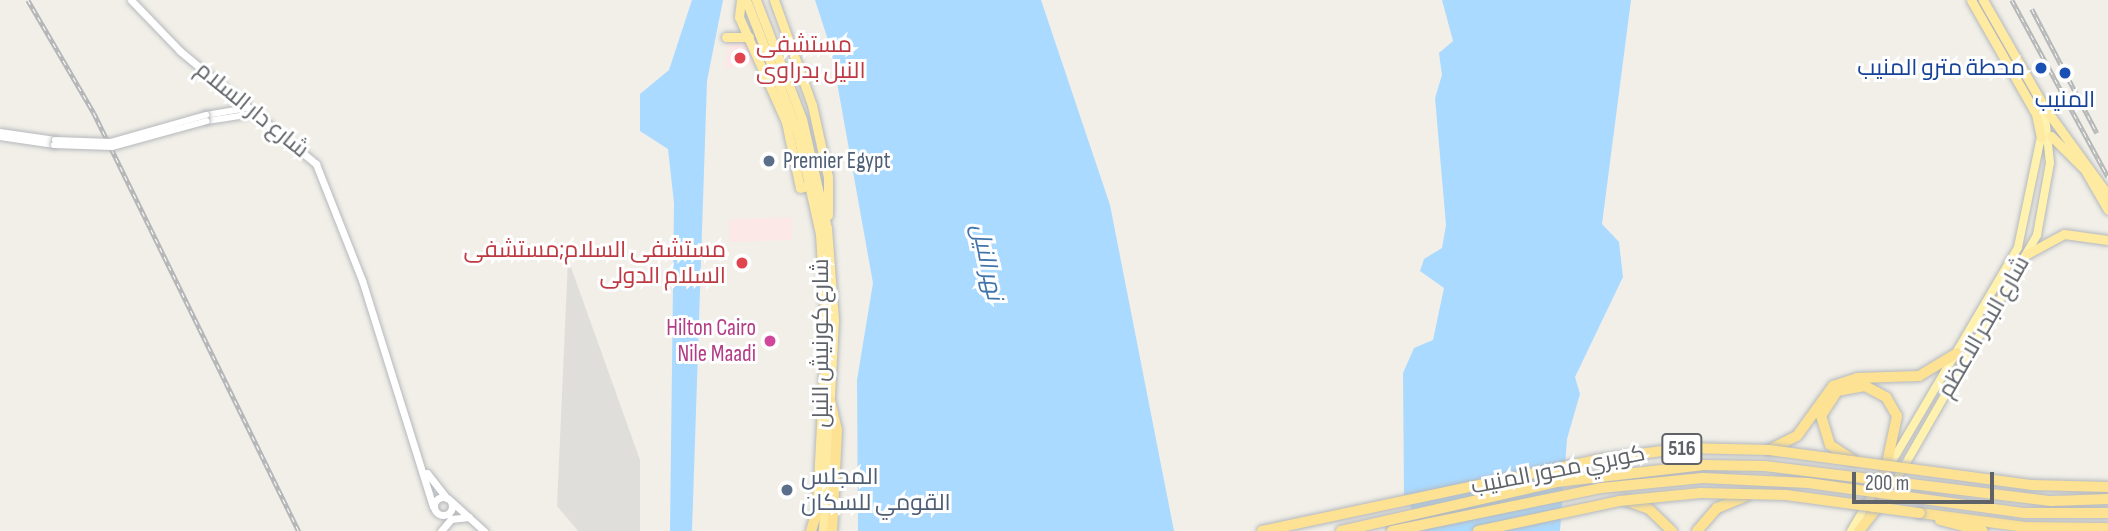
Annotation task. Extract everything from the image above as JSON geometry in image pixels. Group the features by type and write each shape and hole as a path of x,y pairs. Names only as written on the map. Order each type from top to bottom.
{"highway":[{"path":"743,0 738,13 786,122 800,188 812,185"},
{"name":"شارع كورنيش النيل","path":"743,0 806,146 812,185 826,329 817,511"},
{"name":"شارع كورنيش النيل","path":"755,0 806,146 827,228 830,400 824,531"},
{"path":"774,0 823,152 827,228"},
{"path":"1971,0 2031,104 2046,136 2085,170 2108,210"},
{"path":"1983,0 2044,107 2108,195"},
{"path":"726,37 749,37"},
{"path":"2030,250 2064,234 2108,240"},
{"path":"1769,450 1797,436 1833,386 1857,378 1912,377 1941,367 1956,354"},
{"path":"1854,461 1829,445 1822,431 1823,408 1837,391 1858,385 1880,392 1895,409 1899,431 1884,477"},
{"path":"830,400 835,475 832,531"},
{"name":"كوبري محور المنيب","path":"1262,531 1617,456 1769,450 2031,485 2108,487"},
{"name":"كوبري محور المنيب","path":"1341,531 1557,482 1704,465 1765,466 2051,501 2108,499"},
{"name":"كوبري محور المنيب","path":"1392,531 1601,488 1703,478 1808,483 2025,513 2108,513"},
{"path":"1698,531 1717,508 1763,493"},
{"name":"كوبري محور المنيب","path":"1478,531 1619,501 1763,493 2034,528 2108,528"},
{"path":"1858,531 1888,494"},
{"path":"1619,501 1649,509 1669,529"},
{"path":"813,531 817,511"},
{"path":"1920,513 1983,531"}],"main road":[{"name":"شارع دار السلام","path":"131,0 249,111 312,159 345,239 421,464 440,531"},
{"name":"شارع البحر الاعظم","path":"1864,531 2030,250 2040,226 2046,136 2044,107"},
{"name":"شارع البحر الاعظم","path":"1851,531 1927,406 2021,241 2028,221 2046,136"},
{"path":"2028,221 2040,226"},
{"path":"2021,241 2030,250"},
{"path":"1927,406 1936,412"},
{"path":"1918,420 1927,425"},
{"name":"شارع دار السلام","path":"421,464 448,498 484,531"},
{"path":"434,508 449,512 448,498"},
{"path":"434,508 448,498"},
{"path":"440,531 451,519 470,517"}],"street":[{"path":"0,135 112,147 207,118 249,111"}],"shaded area":[{"name":"مستشفى النيل بدراوى","path":"738,38 748,42 757,64 724,69 728,45"},
{"path":"791,217 792,240 730,242 729,219"},
{"path":"568,259 640,460 640,531 578,531 557,506"}],"water":[{"path":"692,0 723,0 707,81 692,531 670,531 674,203 668,149 640,131 640,94 669,70"},
{"name":"نهر النيل","path":"815,0 1041,0 1110,205 1174,531 858,531 857,380 873,283 831,49"},
{"path":"1442,0 1631,0 1602,224 1619,242 1623,277 1575,377 1580,394 1567,439 1560,531 1423,531 1404,494 1403,373 1414,348 1433,340 1444,288 1420,271 1424,259 1442,248 1446,225 1435,98 1442,75 1439,53 1453,41"}],"railway":[{"path":"28,0 94,113 299,531"},
{"path":"2012,0 2108,177"},
{"path":"2032,9 2097,133"}],"place":[{"name":"مستشفى النيل بدراوى","path":"740,58"},
{"name":"محطة مترو المنيب","path":"2041,68"},
{"name":"المنيب","path":"2065,73"},
{"name":"Premier Egypt","path":"769,161"},
{"name":"مستشفى السلام;مستشفى السلام الدولى","path":"742,263"},
{"name":"Hilton Cairo Nile Maadi","path":"770,341"},
{"name":"المجلس القومي للسكان","path":"787,490"}]}
